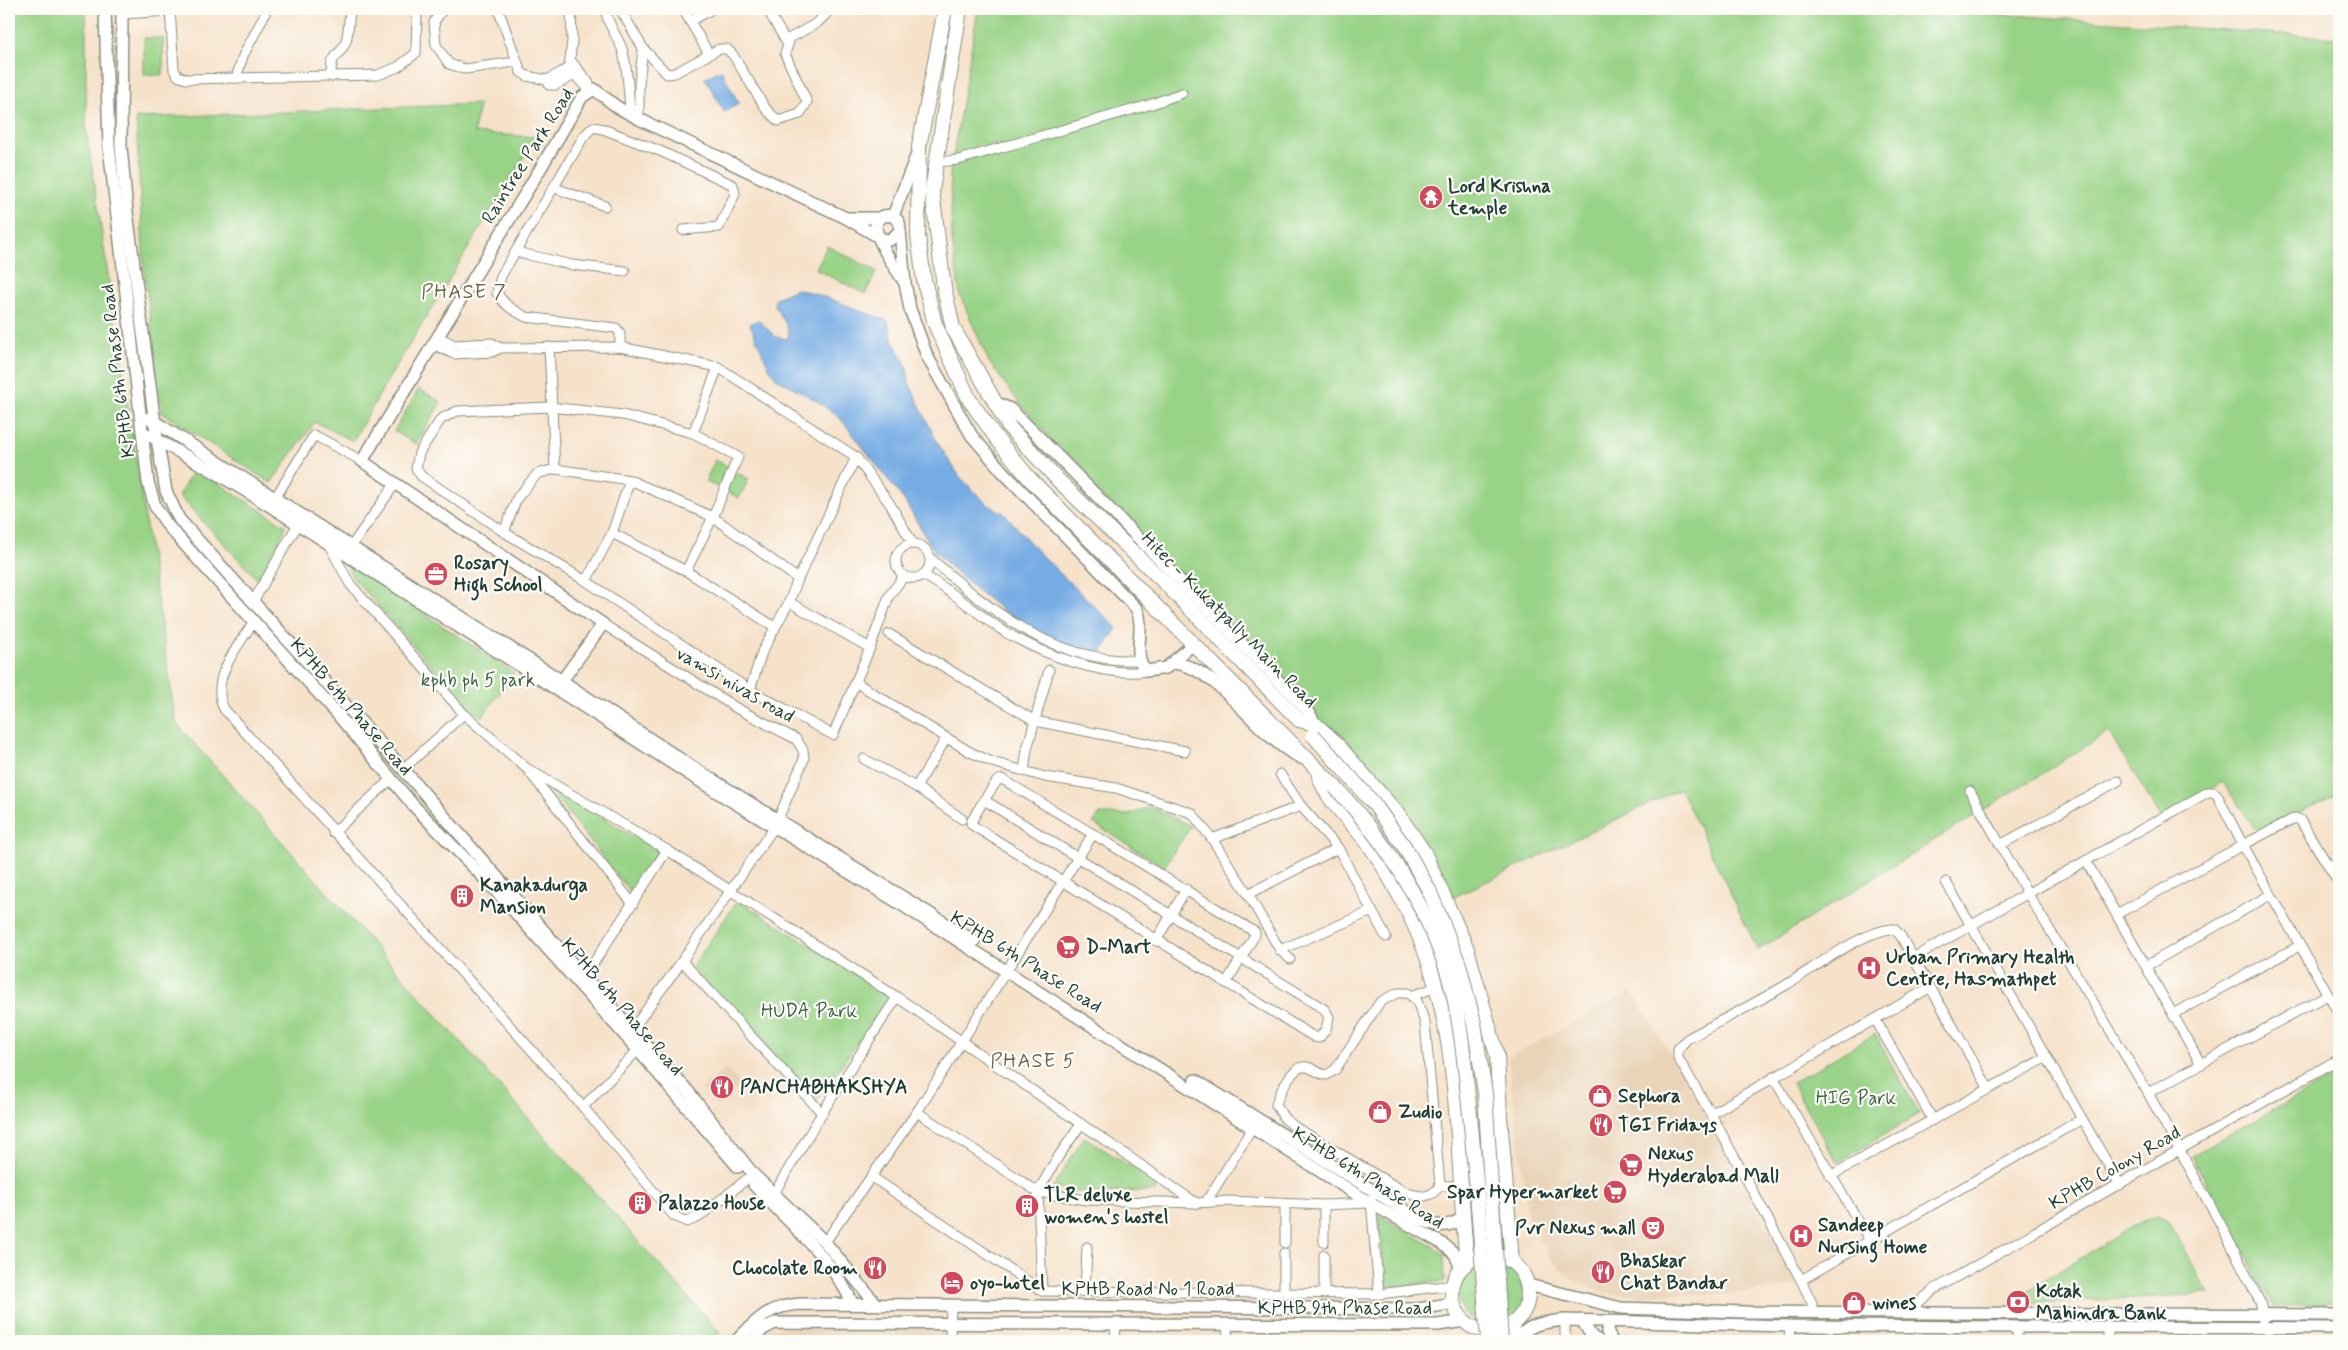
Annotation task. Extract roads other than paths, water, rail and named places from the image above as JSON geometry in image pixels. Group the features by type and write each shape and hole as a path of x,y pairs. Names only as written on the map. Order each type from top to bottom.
{"main road":[{"path":"945,9 920,148 918,236 924,280 935,324 969,399 997,439 1030,478 1335,787 1372,831 1398,867 1423,910 1444,961 1462,1036 1476,1167 1488,1341"},
{"name":"Hitec - Kukatpally Main Road","path":"960,9 938,162 932,191 944,287 953,328 1009,427 1060,482 1164,582 1299,720 1314,729 1364,772 1398,814 1424,852 1467,949 1498,1056 1502,1146 1512,1262"},
{"path":"1314,729 1374,804 1404,846 1437,908 1459,964 1474,1023 1485,1093 1501,1341"},
{"path":"1312,764 1329,797 1370,846 1391,881 1411,919 1437,988 1445,1026 1455,1094 1464,1217 1464,1266"},
{"path":"1459,1151 1502,1146"},
{"path":"1501,1256 1512,1262 1525,1276 1528,1285 1526,1307 1512,1324 1493,1331 1471,1330 1454,1303 1453,1285 1464,1266 1477,1257 1501,1256"},
{"path":"1512,1324 1515,1341"}],"street":[{"name":"KPHB 6th Phase Road","path":"105,9 114,110 154,420 166,491 179,519 403,769 582,981"},
{"path":"332,77 330,66 346,42 351,9"},
{"path":"122,11 168,11 174,70 178,76 186,79 378,75 398,67 416,53 417,9"},
{"path":"443,9 434,22 436,45 449,64 465,68 516,62"},
{"path":"498,9 521,72 527,76 547,80 573,70"},
{"path":"571,9 573,70 589,91"},
{"path":"606,9 606,16 622,50 635,116"},
{"path":"620,9 643,48 667,74 675,73 719,48 727,49 733,55 766,109 778,121 800,114 807,102 785,54 790,38 817,23 828,13 827,9"},
{"path":"683,9 709,54"},
{"path":"690,21 712,9"},
{"path":"767,9 788,44"},
{"name":"KPHB 6th Phase Road","path":"122,11 109,147 150,493 160,514 266,637 338,715 391,779 630,1034 687,1090 753,1174 773,1195 825,1242 875,1303"},
{"path":"236,78 243,56 265,14"},
{"path":"635,116 643,48"},
{"path":"622,50 640,68"},
{"path":"549,85 556,84 573,70"},
{"path":"573,70 589,91"},
{"name":"Raintree Park Road","path":"362,461 589,91 635,116 846,218 877,236"},
{"path":"938,162 958,160 1152,104 1182,93"},
{"path":"620,347 620,333 616,328 526,317 504,304 497,293 501,276 555,188 584,136 593,127 660,151 733,185 735,194 719,227 683,230"},
{"path":"893,216 920,148"},
{"path":"555,188 605,206"},
{"path":"893,216 881,218 875,226 877,236 905,283"},
{"path":"893,216 899,222 905,283 910,309 927,356 972,436 1003,472 1136,610 1142,621 1139,660 1147,670"},
{"name":"Raintree Park Road","path":"846,218 881,218"},
{"path":"877,236 890,240 900,231"},
{"path":"516,252 572,265 625,271"},
{"path":"435,340 454,345 492,343 500,348 620,347 718,367 856,457 890,504 913,544"},
{"path":"549,347 550,407 555,469"},
{"path":"693,433 718,367"},
{"path":"994,402 1010,409 1040,438 1309,712 1314,729"},
{"path":"686,571 713,517 738,457 693,433 623,415 550,407 457,411 441,419 419,453 416,468 421,476 504,532 586,581 750,690 833,735 870,648 889,596 904,576"},
{"path":"141,414 154,420"},
{"name":"KPHB 6th Phase Road","path":"154,420 275,498 348,552 559,685 716,792 776,822 1285,1137 1443,1244 1455,1254 1464,1266"},
{"path":"142,432 157,439"},
{"path":"275,498 314,434 362,461 603,624 559,685"},
{"name":"KPHB 6th Phase Road","path":"157,439 298,524 329,545 348,552"},
{"path":"750,690 762,652 789,602 856,457"},
{"path":"504,532 517,498 537,474 555,469 630,480 713,517 798,579"},
{"path":"586,581 612,533 630,480"},
{"path":"348,552 396,484"},
{"path":"253,602 298,524"},
{"path":"612,533 686,571 775,627"},
{"path":"930,558 929,567 923,575 914,578 904,576 896,568 896,556 902,547 913,544 924,548 930,558 1002,618 1028,633 1062,648 1098,657 1139,660"},
{"path":"329,545 350,584 464,714 526,768 633,904"},
{"path":"923,575 946,588 1005,631 1042,650 1115,672 1166,668 1194,644"},
{"path":"789,602 870,648"},
{"path":"254,621 220,677 219,700 224,709 583,1107 674,1216 686,1222 699,1218 747,1179"},
{"name":"vamsi nivas road","path":"603,624 738,709 796,739 803,750 804,759 776,822 682,962 630,1034"},
{"path":"889,634 1035,721 1185,751"},
{"path":"1173,663 1192,667 1219,687 1279,743 1293,754 1312,764"},
{"path":"1024,771 1027,749 1049,670"},
{"path":"855,682 946,739 992,762 1045,777 1116,788 1192,813 1212,839 1248,894 1280,950 1290,959"},
{"path":"403,769 464,714"},
{"path":"916,787 946,739"},
{"path":"864,759 916,787 962,818"},
{"path":"526,768 668,850 897,997 1196,1203"},
{"path":"1280,774 1301,806 1338,848 1386,937"},
{"path":"334,833 391,779"},
{"path":"984,800 1078,860 1171,915 1241,958 1324,1009 1330,1017 1326,1029 1319,1038 1314,1037 1156,941 972,825 971,822 984,800 996,780 1002,779 1255,932 1241,958 1226,983"},
{"path":"2000,845 2118,781"},
{"path":"1970,791 2028,894 2148,1092 2220,1223 2260,1302 2264,1315 2263,1328"},
{"path":"1913,958 2208,792 2214,792 2270,895 2339,1014"},
{"path":"1212,839 1301,806"},
{"path":"2117,914 2295,818 2300,820 2339,883"},
{"path":"825,1242 917,1112 1093,834"},
{"path":"1248,894 1338,848"},
{"path":"582,981 668,850"},
{"path":"2329,867 2339,860"},
{"path":"2086,861 2202,1064"},
{"path":"1946,882 2120,1185"},
{"path":"1156,941 1186,889"},
{"path":"2146,966 2270,895"},
{"path":"1280,950 1372,910"},
{"path":"1812,1312 1812,1303 1801,1280 1711,1114 1678,1058 1678,1049 1688,1039 1785,985 1864,937 1883,929 1894,929 1900,934 1929,988 1989,1089"},
{"path":"2173,1014 2299,946"},
{"path":"682,962 822,1113"},
{"name":"KPHB 6th Phase Road","path":"1008,967 1253,1126 1373,1198 1440,1227 1455,1224 1464,1217"},
{"path":"1411,996 1437,988"},
{"path":"1711,1114 1929,988"},
{"path":"1440,1185 1425,1023 1417,1001 1408,993 1398,993 1380,1002 1335,1070 1330,1073 1321,1074 1306,1066 1293,1073 1276,1106 1284,1118 1292,1124 1411,1194 1419,1197 1428,1196 1440,1185 1462,1187"},
{"path":"2148,1092 2327,995"},
{"path":"773,1195 822,1113 897,997"},
{"path":"1875,1019 1933,1120"},
{"name":"KPHB 6th Phase Road","path":"630,1034 638,1050 692,1111 747,1179 826,1261 845,1287 853,1304"},
{"path":"583,1107 638,1050"},
{"path":"1830,1176 2047,1057"},
{"name":"KPHB Colony Road","path":"1913,1312 1919,1302 1935,1289 2339,1059"},
{"path":"1773,1077 1869,1239"},
{"path":"917,1112 1038,1192 1086,1200 1196,1203 1227,1201 1324,1205 1373,1198 1379,1294"},
{"path":"1801,1280 1869,1239 2082,1119"},
{"path":"1042,1291 1038,1192 1056,1160 1081,1124"},
{"path":"1285,1137 1292,1124"},
{"path":"1206,1202 1253,1126"},
{"path":"872,1177 1042,1291 1379,1294 1453,1285"},
{"path":"1403,1210 1411,1194"},
{"path":"1284,1204 1285,1243"},
{"path":"1324,1205 1324,1242"},
{"path":"1085,1292 1087,1247"},
{"path":"1284,1253 1284,1293"},
{"path":"1324,1254 1324,1294"},
{"path":"1528,1285 1621,1308 1812,1312 2339,1315"},
{"name":"KPHB Road No 1 Road","path":"736,1341 772,1308 800,1304 1419,1308 1454,1303"},
{"path":"950,1306 950,1341"},
{"path":"1515,1341 1534,1324 1565,1320 1790,1326 2339,1328"},
{"path":"1565,1320 1566,1334 1569,1341"},
{"path":"1582,1320 1592,1337 1599,1341"},
{"path":"1610,1322 1607,1332 1612,1341"},
{"name":"KPHB 9th Phase Road","path":"752,1341 763,1329 775,1324 1438,1325 1471,1330"},
{"path":"1115,1341 1116,1326"},
{"path":"1227,1326 1228,1341"},
{"path":"1789,1341 1790,1326"},
{"path":"2017,1327 2017,1341"},
{"path":"2108,1327 2108,1341"}],"water":[{"path":"721,70 739,104 724,112 705,78"},
{"path":"797,289 888,321 892,339 907,367 909,383 937,442 960,477 987,504 1005,514 1039,553 1117,628 1101,653 1067,644 1032,629 1006,613 962,578 935,552 904,500 840,418 817,401 776,378 769,368 750,324 758,320 776,337 788,339 788,330 774,304 776,298"}],"place":[{"name":"Lord Krishna temple","path":"1431,197"},
{"name":"Rosary High School","path":"436,574"},
{"name":"Kanakadurga Mansion","path":"462,896"},
{"name":"D-Mart","path":"1068,947"},
{"name":"Urban Primary Health Centre, Hasmathpet","path":"1869,968"},
{"name":"PANCHABHAKSHYA","path":"722,1087"},
{"name":"Sephora","path":"1600,1096"},
{"name":"Zudio","path":"1380,1112"},
{"name":"TGI Fridays","path":"1601,1125"},
{"name":"Nexus Hyderabad Mall","path":"1631,1165"},
{"name":"Spar Hypermarket","path":"1615,1192"},
{"name":"Palazzo House","path":"640,1203"},
{"name":"TLR deluxe women's hostel","path":"1027,1206"},
{"name":"Pvr Nexus mall","path":"1653,1228"},
{"name":"Sandeep Nursing Home","path":"1801,1236"},
{"name":"Chocolate Room","path":"875,1268"},
{"name":"Bhaskar Chat Bandar","path":"1603,1272"},
{"name":"oyo-hotel","path":"952,1283"},
{"name":"Kotak Mahindra Bank","path":"2018,1302"},
{"name":"wines","path":"1854,1303"}],"district":[{"name":"PHASE 7","path":"464,292"},
{"name":"PHASE 5","path":"1033,1061"}],"park label":[{"name":"kphb ph 5 park","path":"478,680"},
{"name":"HUDA Park","path":"809,1011"},
{"name":"HIG Park","path":"1856,1098"}]}
